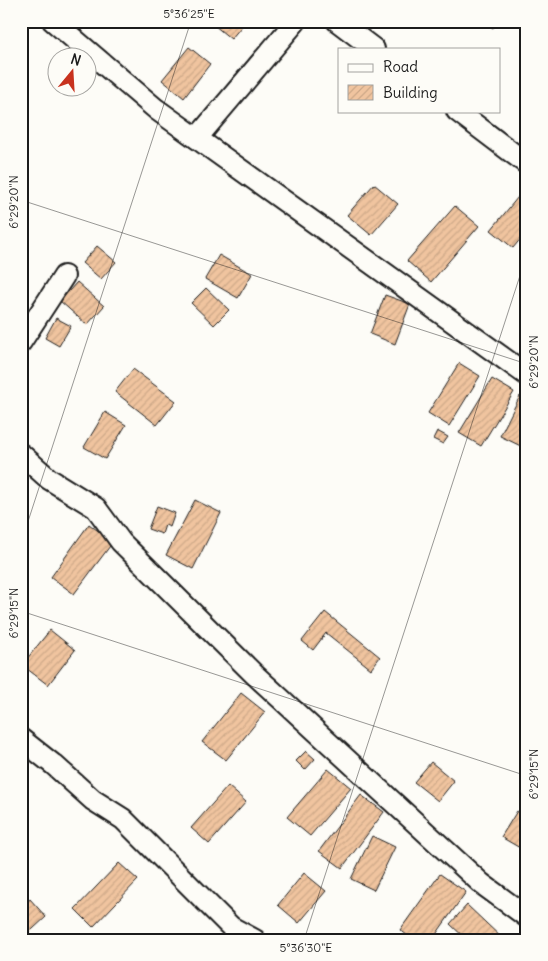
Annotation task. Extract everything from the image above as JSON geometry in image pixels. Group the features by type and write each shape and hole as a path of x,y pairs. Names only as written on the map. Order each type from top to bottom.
{"street":[{"path":"53,21 156,109 527,375"},
{"path":"197,138 296,21"},
{"path":"337,21 373,48"},
{"path":"458,112 527,164"},
{"path":"21,342 64,276"},
{"path":"21,454 50,479 96,508 121,542 254,674 482,884 527,917"},
{"path":"21,739 93,800 123,819 231,927 255,940"}],"building":[{"path":"209,21 246,21 231,39"},
{"path":"483,21 499,21 493,28"},
{"path":"189,47 210,64 184,98 162,80"},
{"path":"374,184 398,204 371,235 347,215"},
{"path":"527,186 527,231 513,248 491,230"},
{"path":"455,206 479,226 431,282 407,261"},
{"path":"97,246 116,262 101,279 82,263"},
{"path":"219,255 252,274 238,298 205,279"},
{"path":"77,282 104,306 87,325 60,301"},
{"path":"206,288 229,310 214,325 191,303"},
{"path":"385,295 410,304 395,344 370,334"},
{"path":"56,318 71,326 59,346 45,338"},
{"path":"459,363 480,376 449,426 428,413"},
{"path":"133,369 176,401 157,425 115,392"},
{"path":"492,379 514,392 481,446 459,433"},
{"path":"520,396 527,399 527,449 500,436"},
{"path":"105,412 126,425 105,459 84,447"},
{"path":"437,431 448,437 443,444 433,439"},
{"path":"195,500 221,513 193,569 166,555"},
{"path":"157,506 175,513 170,527 165,525 162,534 148,529"},
{"path":"89,524 113,542 74,594 51,577"},
{"path":"325,612 380,657 371,669 326,633 313,650 302,641"},
{"path":"50,630 75,650 48,685 22,665"},
{"path":"241,693 265,712 226,760 202,742"},
{"path":"306,751 315,759 305,770 296,761"},
{"path":"431,762 454,781 438,801 414,782"},
{"path":"328,769 351,788 310,836 287,817"},
{"path":"228,786 246,802 209,844 191,828"},
{"path":"361,795 384,812 342,868 319,851"},
{"path":"517,811 527,817 527,852 501,837"},
{"path":"372,836 395,847 374,890 351,879"},
{"path":"119,863 138,880 93,927 75,909"},
{"path":"304,873 326,891 299,923 278,905"},
{"path":"440,874 466,892 432,940 414,940 400,930"},
{"path":"30,899 46,917 21,940 21,907"},
{"path":"467,905 504,940 467,940 450,924"}]}
